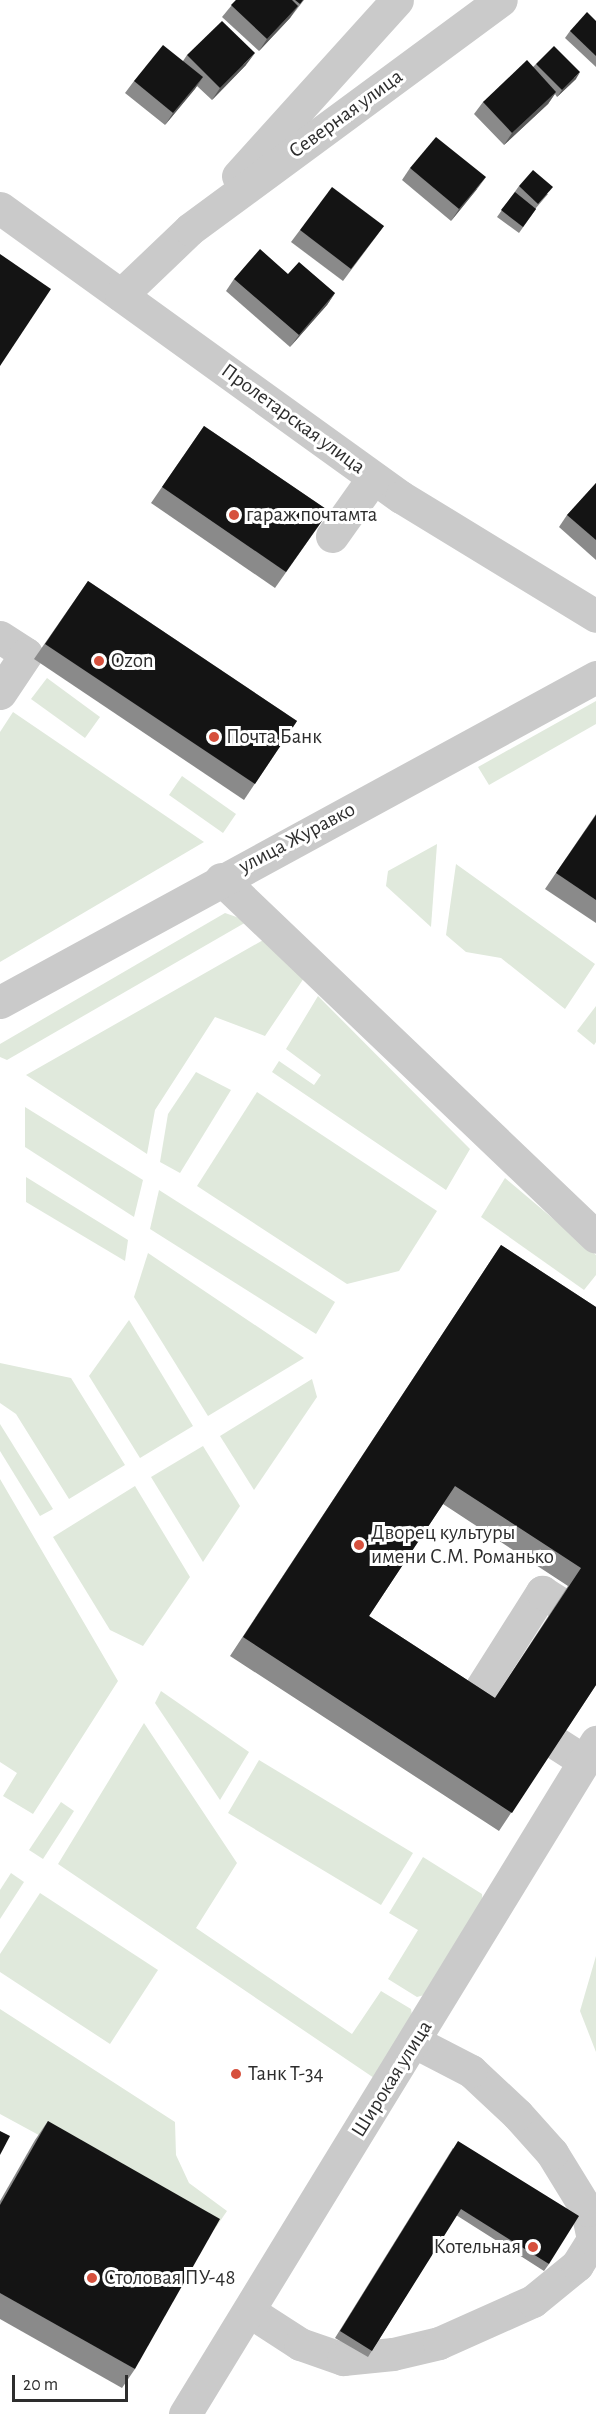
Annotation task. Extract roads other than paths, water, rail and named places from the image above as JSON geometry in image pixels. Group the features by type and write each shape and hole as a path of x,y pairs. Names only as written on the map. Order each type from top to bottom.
{"street":[{"name":"Северная улица","path":"121,295 190,229 397,0"},
{"name":"Северная улица","path":"190,229 501,0"},
{"name":"Пролетарская улица","path":"0,208 374,478 596,616"},
{"path":"332,536 374,478"},
{"path":"0,637 26,654 0,693"},
{"name":"улица Журавко","path":"0,1002 221,879 596,677"},
{"path":"221,879 596,1237"},
{"path":"590,1752 478,1693 542,1592 596,1626"},
{"name":"Широкая улица","path":"184,2414 415,2042 590,1752"},
{"path":"249,2311 300,2344 343,2359 393,2354 439,2343 533,2301 577,2265 593,2239 588,2210 552,2153 517,2114 471,2071 415,2042"}],"place":[{"name":"гараж почтамта","path":"234,515"},
{"name":"Ozon","path":"99,661"},
{"name":"Почта Банк","path":"214,737"},
{"name":"Дворец культуры имени С.М. Романько","path":"359,1545"},
{"name":"Танк Т-34","path":"236,2074"},
{"name":"Котельная","path":"533,2247"},
{"name":"Столовая ПУ-48","path":"92,2278"}]}
